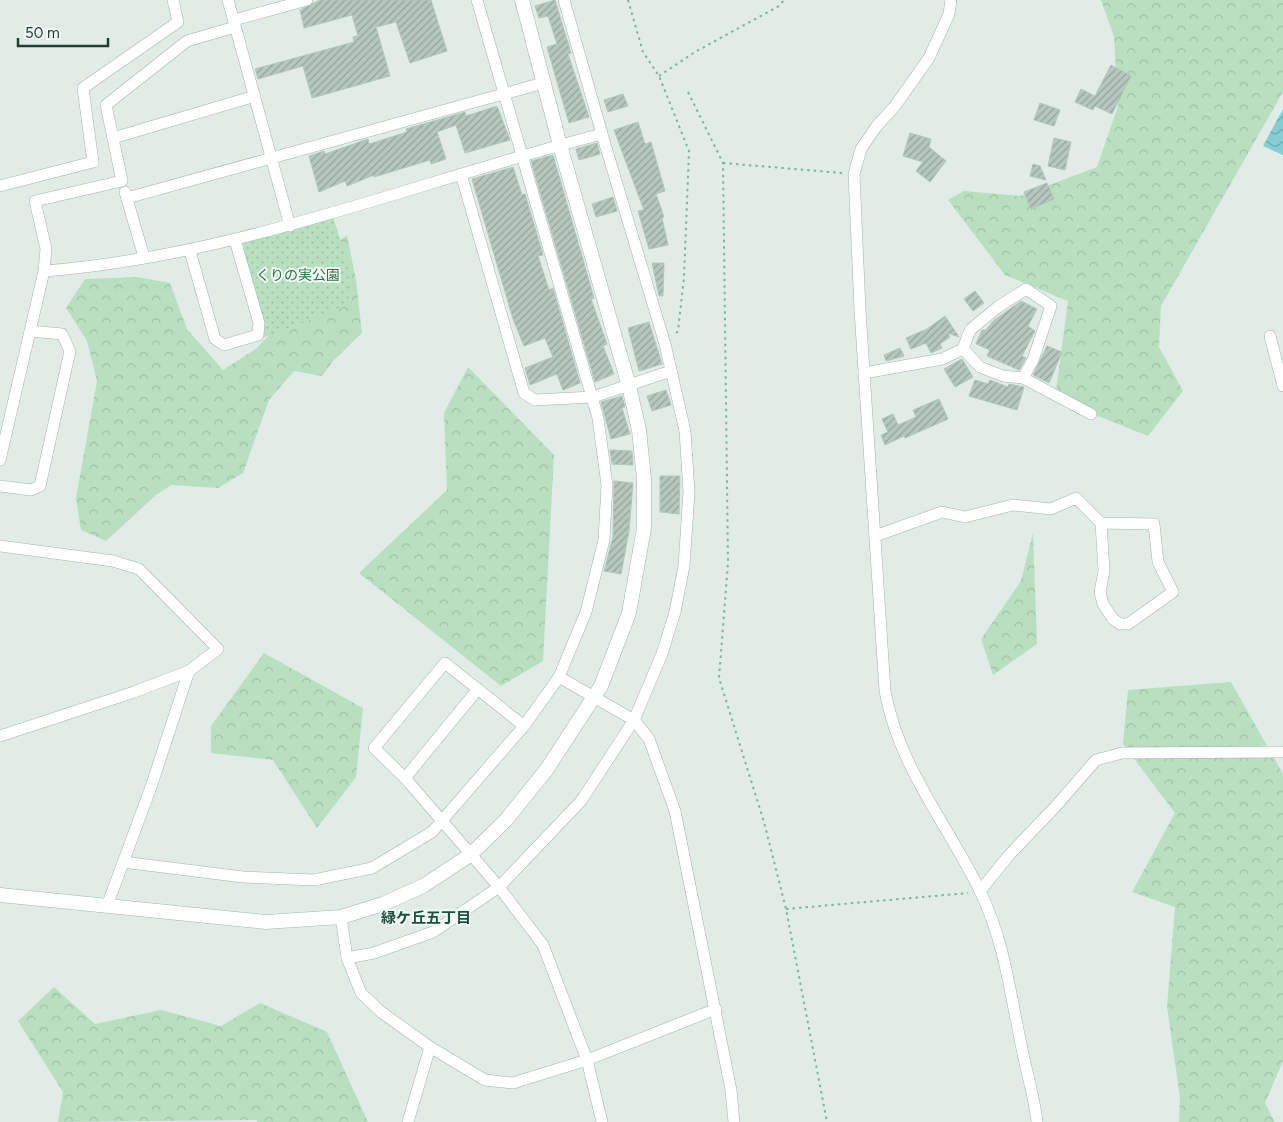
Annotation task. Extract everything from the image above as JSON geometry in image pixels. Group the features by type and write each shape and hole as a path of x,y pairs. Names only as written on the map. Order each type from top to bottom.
{"street":[{"path":"0,186 93,162 83,88 178,22 173,0"},
{"path":"228,0 290,226"},
{"path":"144,258 122,181 106,105 187,41 307,0"},
{"path":"123,862 243,877 314,880 372,868 432,832 524,726 558,677 586,612 604,540 607,485 598,418 478,0"},
{"path":"0,895 266,922 340,916 383,904 423,886 470,855 506,820 532,789 601,686 629,613 644,528 644,480 639,430 629,386 560,145 522,0"},
{"path":"347,958 374,953 433,932 498,887 581,801 634,720 662,654 675,612 684,566 690,492 685,431 665,344 564,0"},
{"path":"952,0 949,14 929,58 895,106 860,149 854,174 864,373 885,691 890,720 903,754 980,891 1000,938 1021,1046 1033,1090 1038,1122"},
{"path":"127,198 544,83"},
{"path":"113,138 254,96"},
{"path":"44,271 190,251 235,240 290,226 461,174 602,134"},
{"path":"461,174 524,393 534,400 593,397 671,371"},
{"path":"0,460 44,271 46,249 35,200 122,181"},
{"path":"190,251 215,339 224,344 258,335 259,323 235,240"},
{"path":"864,373 942,358 963,349 970,330 998,307 1026,289 1051,306 1033,360 1023,378"},
{"path":"0,486 31,490 40,486 70,351 62,334 30,331"},
{"path":"1270,336 1283,386"},
{"path":"963,349 980,367 1003,376 1023,378 1091,414"},
{"path":"875,536 942,512 965,518 1013,505 1051,508 1076,498 1101,522 1154,524 1158,562 1174,592 1128,624 1120,624 1113,619 1103,604 1100,592 1104,571 1101,522"},
{"path":"0,546 39,553 113,561 139,569 218,649 189,671 134,692 0,736"},
{"path":"524,726 445,663 374,748 405,778 498,887 543,945 587,1060 602,1122"},
{"path":"107,906 151,787 189,671"},
{"path":"558,677 634,720 649,738 675,811 716,1008 731,1090 734,1122"},
{"path":"405,778 478,689"},
{"path":"980,891 1010,854 1056,806 1096,760 1122,753 1283,752"},
{"path":"340,916 347,958 361,993 381,1012 430,1046 485,1080 513,1083 587,1060 716,1008"},
{"path":"408,1122 430,1046"}],"path":[{"path":"628,0 642,52 659,76 688,151 689,171 684,277 678,331 665,344"},
{"path":"659,76 695,52 779,6 784,0"},
{"path":"688,92 723,163 728,563 719,678 764,822 786,909 828,1122"},
{"path":"723,163 854,174"},
{"path":"786,909 980,891"}],"green space":[{"path":"1101,0 1283,0 1283,92 1161,306 1159,347 1183,391 1148,436 1055,399 1068,301 1005,275 948,200 964,191 1020,196 1097,167 1118,106 1114,37"},
{"name":"くりの実公園","path":"333,216 348,265 352,303 262,338 243,243"},
{"path":"347,235 356,280 362,333 333,361 322,376 294,371 269,400 243,473 218,488 171,485 156,495 106,541 81,530 76,498 97,381 87,341 66,308 85,279 137,277 170,283 187,329 223,370 257,348 291,312 307,266"},
{"path":"468,367 554,455 543,661 501,686 359,573 447,490 444,413"},
{"path":"1033,533 1037,644 993,675 981,639 1021,581"},
{"path":"264,653 363,708 356,777 317,828 273,760 211,753 211,726"},
{"path":"1231,682 1283,774 1283,1061 1265,1103 1275,1122 1179,1122 1180,1098 1167,1007 1175,907 1132,892 1175,813 1123,744 1128,690"},
{"path":"54,987 95,1024 161,1010 221,1026 260,1003 327,1032 368,1122 257,1122 257,1120 58,1122 63,1092 18,1021"}],"water":[{"path":"1283,109 1283,155 1263,146"}],"building":[{"path":"320,0 431,0 447,51 410,63 396,22 376,27 390,76 312,98 303,66 258,79 255,69 354,42 353,37 358,36 352,15 304,28 300,10"},
{"path":"555,0 571,53 568,54 589,117 569,123 547,47 557,44 548,16 539,18 535,6"},
{"path":"1111,65 1131,76 1112,114 1095,106 1093,110 1075,102 1081,89 1095,96"},
{"path":"623,94 628,106 608,112 604,100"},
{"path":"1040,103 1060,110 1054,126 1034,120"},
{"path":"497,106 510,140 465,153 456,125 437,132 446,159 431,164 430,160 374,177 374,175 347,186 345,181 319,192 309,156 324,151 325,154 368,139 369,144 407,132 406,129 465,112 466,116"},
{"path":"638,122 645,144 651,142 665,191 656,194 664,217 662,218 668,245 649,249 638,211 644,210 614,130"},
{"path":"910,133 931,139 929,147 946,161 930,182 916,171 923,162 903,156"},
{"path":"1054,138 1071,142 1065,170 1048,166"},
{"path":"597,143 600,154 579,160 576,149"},
{"path":"553,155 594,298 591,299 607,344 603,346 614,374 595,382 531,161"},
{"path":"1033,164 1040,166 1046,180 1030,176"},
{"path":"513,167 522,195 525,194 543,255 538,256 549,290 553,288 580,383 563,390 557,374 530,385 525,368 553,357 545,338 524,346 513,319 472,179"},
{"path":"1047,183 1054,199 1031,209 1024,192"},
{"path":"613,197 617,211 596,217 592,204"},
{"path":"652,263 664,263 663,296 659,296"},
{"path":"975,291 984,303 973,311 964,299"},
{"path":"1021,301 1037,309 1028,326 1035,331 1022,356 1026,358 1019,370 987,356 990,350 976,344 982,330 986,330 993,321"},
{"path":"945,316 959,337 948,333 950,337 940,344 942,348 931,353 926,343 911,349 906,338 927,329"},
{"path":"649,322 662,364 639,371 628,328"},
{"path":"1047,346 1062,352 1049,383 1033,375"},
{"path":"900,348 904,356 886,361 884,355"},
{"path":"962,359 973,377 955,387 944,369"},
{"path":"975,380 988,384 990,380 1008,387 1009,384 1024,387 1017,410 969,396"},
{"path":"666,390 671,405 652,411 647,396"},
{"path":"622,396 625,407 622,408 630,434 611,439 601,402"},
{"path":"939,399 948,419 885,445 881,435 888,432 882,419 893,414 898,425 916,417 913,410"},
{"path":"610,450 632,451 633,465 612,464"},
{"path":"660,476 680,476 679,514 660,512"},
{"path":"614,481 633,483 629,531 621,574 604,571 613,537"}],"district":[{"name":"緑ケ丘五丁目","path":"426,918"}]}
